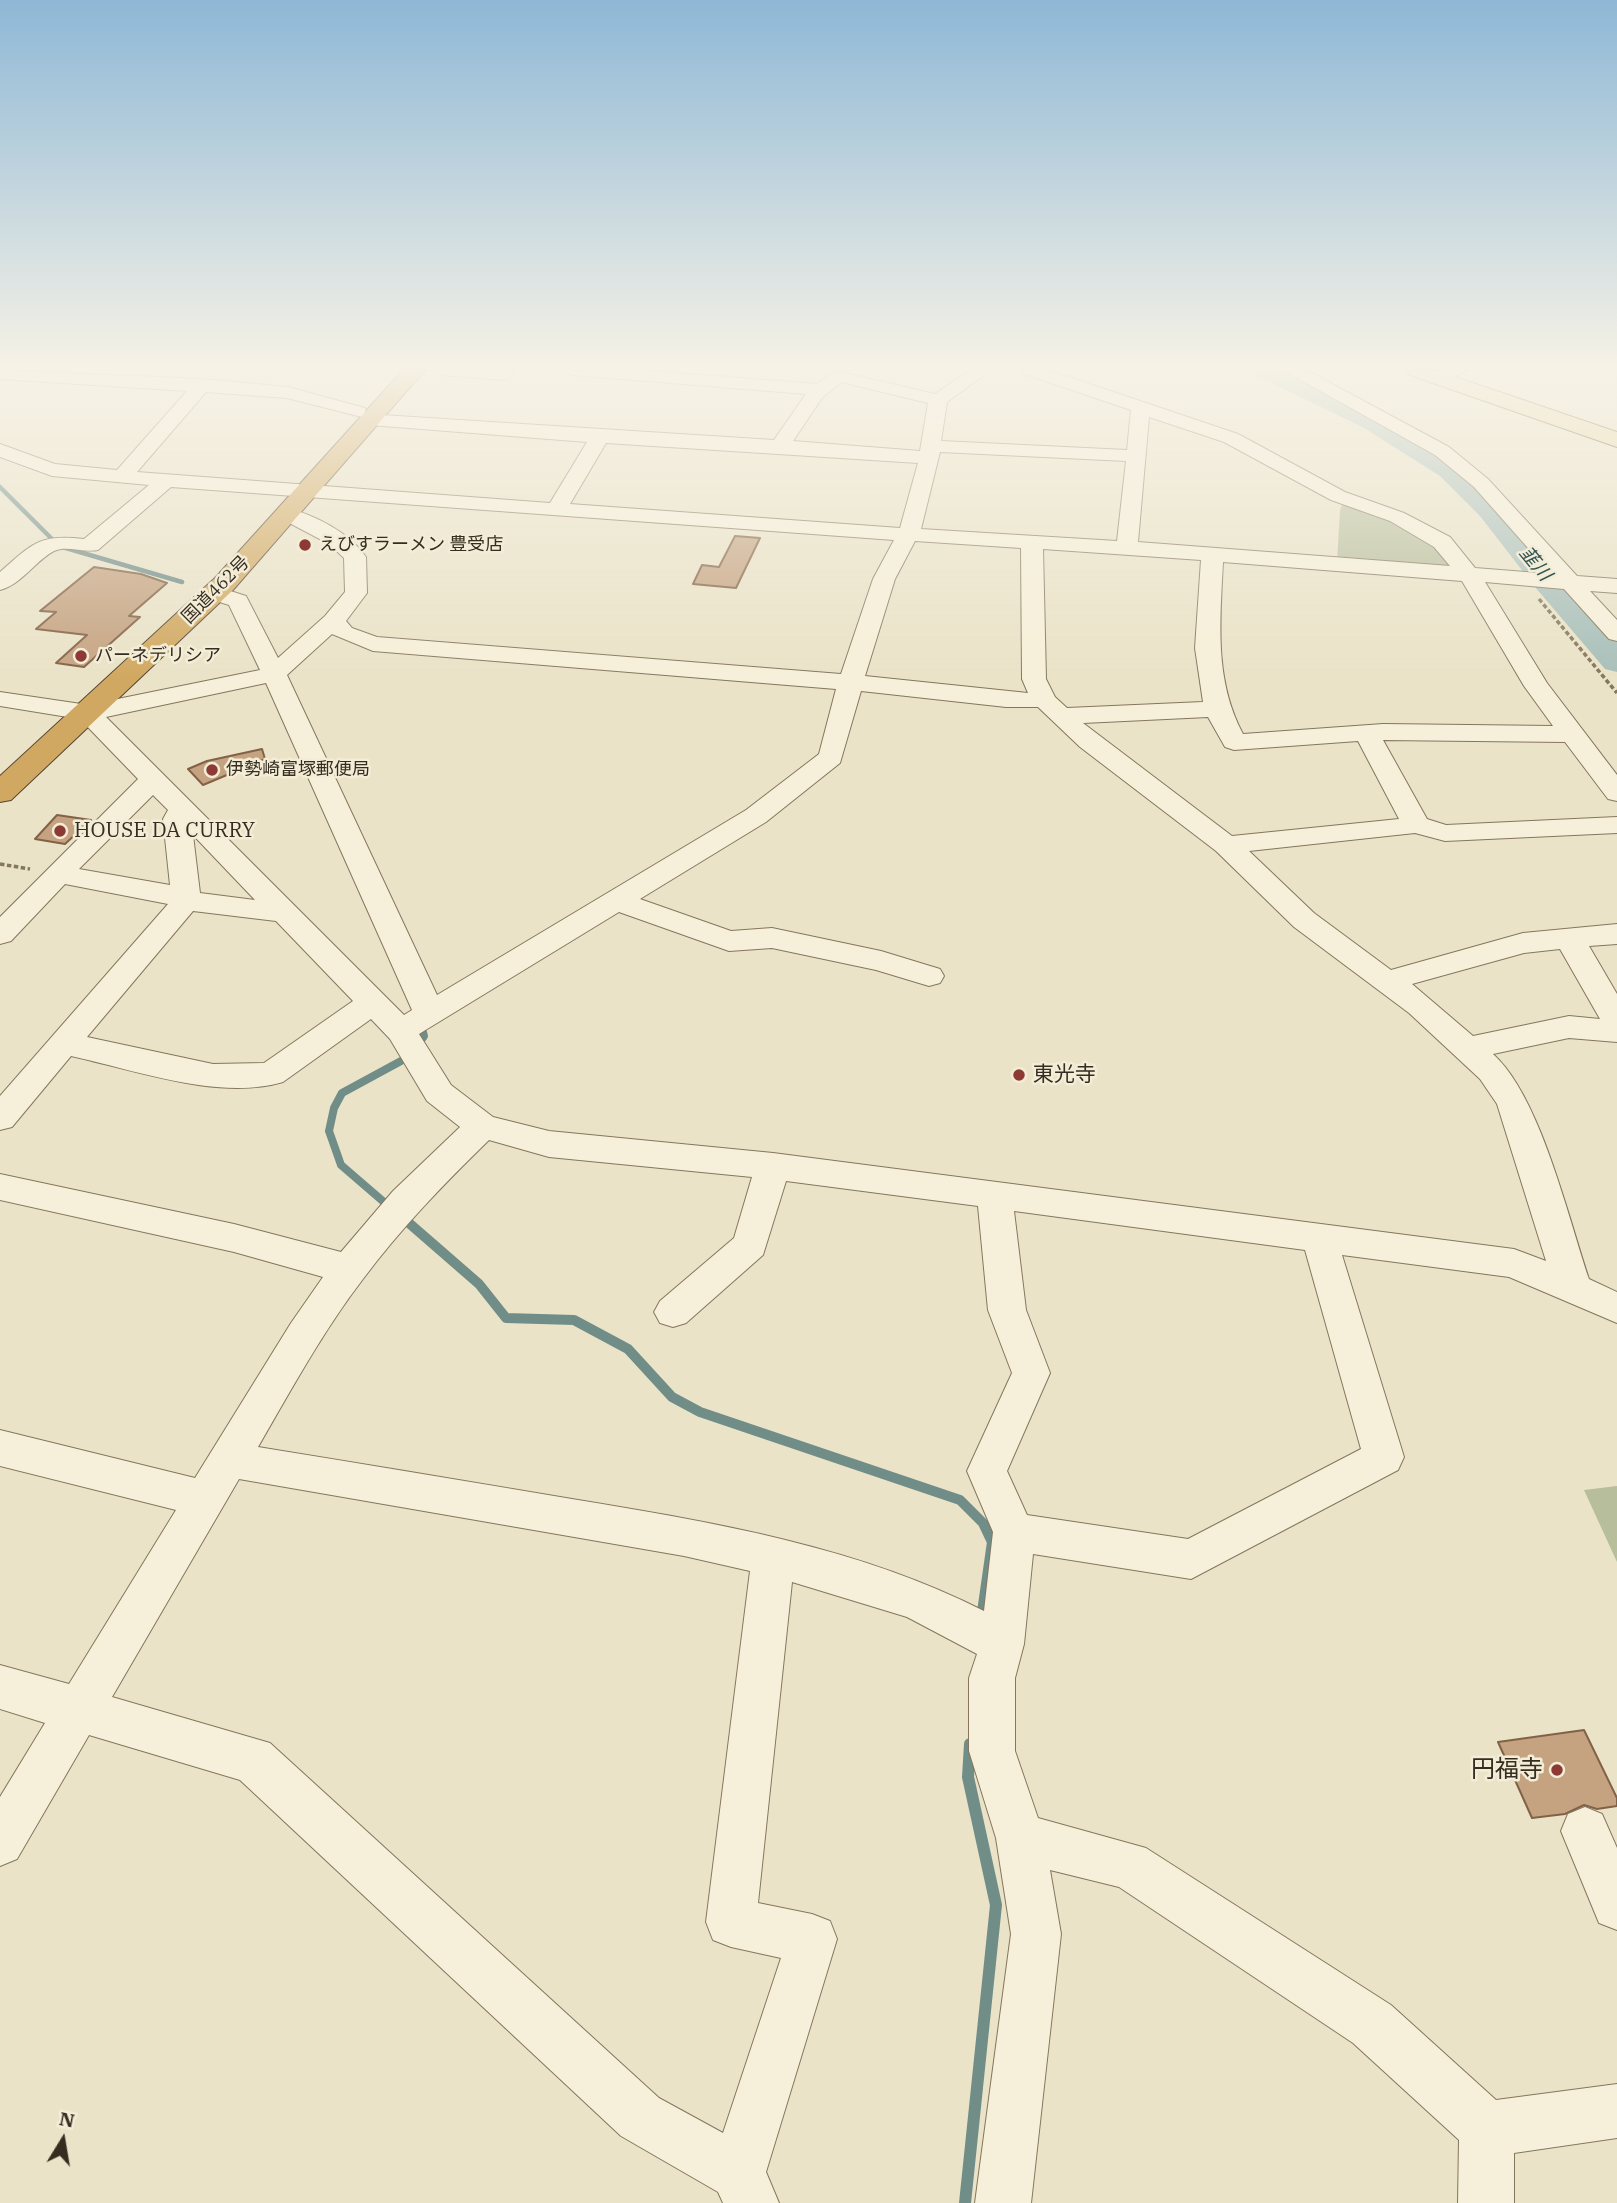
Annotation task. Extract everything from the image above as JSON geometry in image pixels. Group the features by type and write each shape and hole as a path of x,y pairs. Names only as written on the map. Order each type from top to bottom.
{"highway":[{"name":"国道462号","path":"0,767 76,711 215,593 315,473"},
{"name":"国道462号","path":"0,793 180,600 293,498"}],"street":[{"path":"80,473 167,480 293,498 557,509 1032,541 1617,586"},
{"path":"122,477 126,473"},
{"path":"557,509 578,473"},
{"path":"401,1031 756,816 831,757 850,684 884,579 909,533 925,473"},
{"path":"1126,548 1136,473"},
{"path":"1295,473 1338,496 1397,517 1442,542 1470,576 1536,686 1617,793"},
{"path":"1469,473 1481,483 1617,634"},
{"path":"0,583 55,544 82,547 89,545 167,480"},
{"path":"0,699 76,711 268,675 332,621 356,593 355,557 293,498"},
{"path":"1032,541 1034,679 1053,708 1089,742 1140,777 1226,845 1304,919 1420,1006 1492,1071 1513,1102 1574,1290"},
{"path":"1212,555 1207,648 1217,709 1234,742 1366,733 1574,734"},
{"path":"215,593 238,601 268,675 430,1014"},
{"path":"332,621 344,633 373,644 850,684 1006,700 1053,708 1217,709"},
{"path":"76,711 155,778 401,1031 439,1093 482,1126 549,1144 773,1166 1514,1263 1617,1308"},
{"path":"1366,733 1416,825"},
{"path":"0,934 155,778"},
{"path":"0,1118 186,901 177,819 183,807"},
{"path":"1226,845 1416,825 1445,833 1617,825"},
{"path":"58,874 172,894 186,901 286,913"},
{"path":"614,901 729,941 772,938 881,961 929,976"},
{"path":"1387,981 1523,943 1617,934"},
{"path":"1569,939 1617,1020"},
{"path":"62,1043 213,1076 271,1074 373,1002"},
{"path":"1467,1048 1569,1027 1617,1031"},
{"path":"0,1842 304,1334 349,1269 405,1201 482,1126"},
{"path":"673,1312 750,1245 773,1166"},
{"path":"0,1187 234,1238 349,1269"},
{"path":"994,1194 1007,1310 1031,1373 987,1471 1014,1532 1002,1644 992,1678 992,1751 1020,1838 1036,1934 1003,2203"},
{"path":"1014,1532 1191,1559 1384,1457 1319,1237"},
{"path":"0,1448 205,1499"},
{"path":"231,1460 684,1537 773,1557 916,1599 1002,1644"},
{"path":"0,1687 253,1760 640,2117 744,2187 812,1939 731,1922 773,1557"},
{"path":"1585,1831 1617,1905"},
{"path":"1020,1838 1129,1866 1372,2024 1486,2128 1523,2126 1617,2111"},
{"path":"1486,2128 1486,2203"}],"path":[{"path":"1526,579 1572,641 1617,693"}],"green space":[{"path":"1343,503 1387,516 1438,542 1461,572 1337,562 1340,510"},
{"path":"1617,1486 1617,1562 1584,1490"}],"building":[{"path":"735,536 760,538 736,588 693,584 702,565 719,567"},
{"path":"94,567 141,574 167,583 129,616 140,617 84,667 56,663 87,635 36,629 56,612 40,611"},
{"path":"262,749 265,759 203,785 188,769 207,761"},
{"path":"57,815 91,820 65,844 35,839"},
{"name":"円福寺","path":"1584,1730 1617,1798 1617,1806 1597,1809 1584,1805 1565,1814 1532,1818 1498,1742"}],"waterway":[{"name":"韮川","path":"1453,473 1490,510 1546,581 1617,662"},
{"path":"0,487 59,546 182,582"},
{"path":"421,1025 424,1036 421,1040"},
{"path":"392,1209 341,1165 329,1131 334,1108 342,1093 401,1061"},
{"path":"404,1219 402,1217 479,1284 506,1318 574,1320 628,1349 672,1397 700,1412 960,1500 983,1523 992,1542 981,1619"},
{"path":"965,2203 996,1905 968,1777 970,1744"}],"place":[{"name":"えびすラーメン 豊受店","path":"305,545"},
{"name":"パーネデリシア","path":"81,656"},
{"name":"伊勢崎富塚郵便局","path":"212,770"},
{"name":"HOUSE DA CURRY","path":"60,831"},
{"name":"東光寺","path":"1019,1075"},
{"name":"円福寺","path":"1557,1770"}]}
